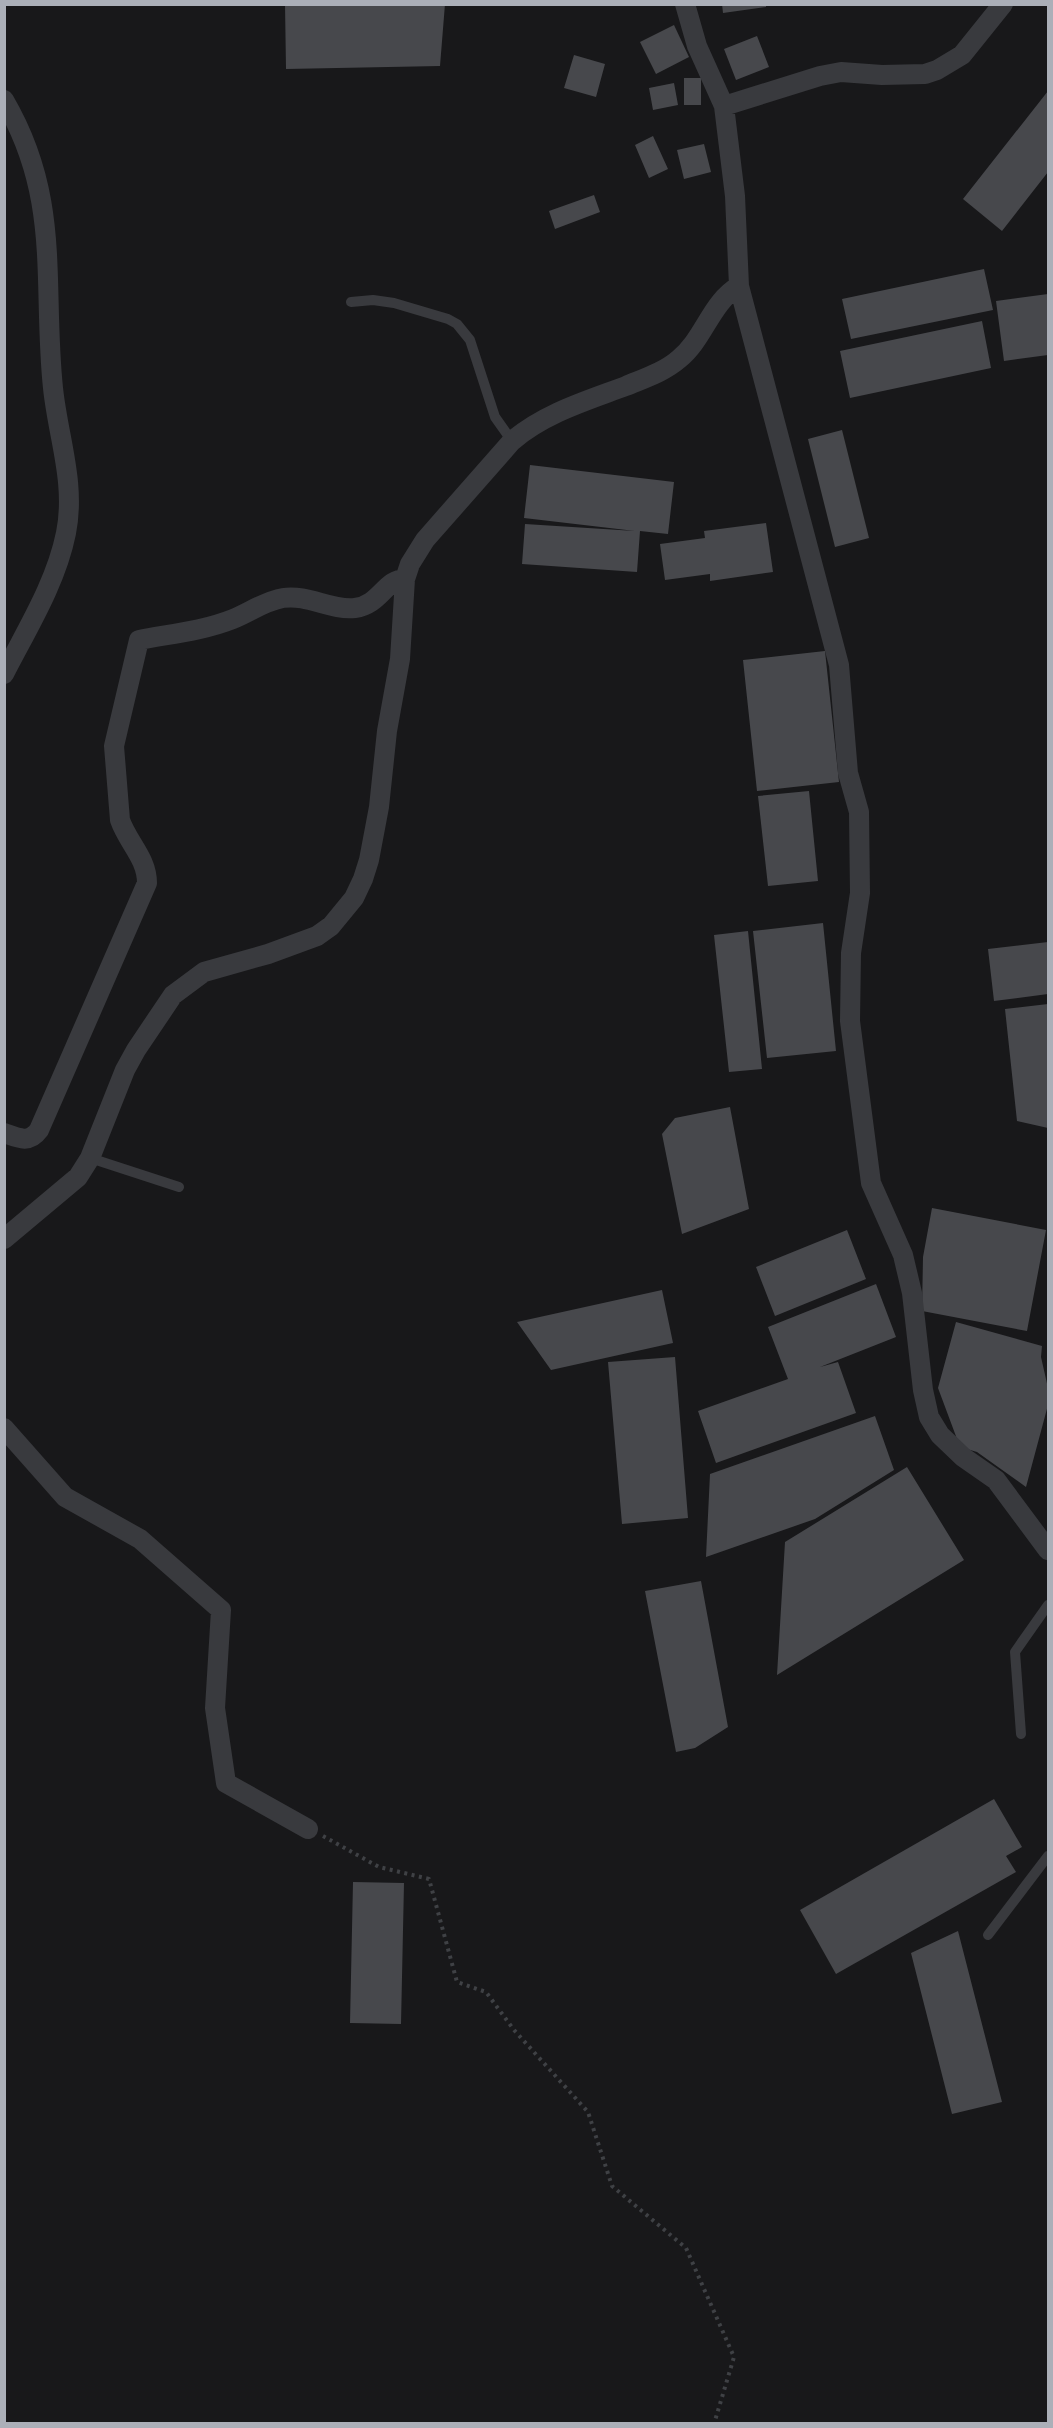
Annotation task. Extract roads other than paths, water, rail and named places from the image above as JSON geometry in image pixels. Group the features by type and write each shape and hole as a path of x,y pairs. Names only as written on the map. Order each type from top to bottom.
{"street":[{"path":"685,4 697,46 724,106 735,196 739,286 839,665 848,773 859,812 860,893 851,953 850,1021 871,1183 903,1255 912,1293 923,1390 929,1417 940,1435 963,1457 996,1480 1048,1550"},
{"path":"724,106 820,76 841,72 914,74 937,70 962,55 1003,4"},
{"path":"4,100 31,157 44,206 53,388 70,488 66,532 60,557 52,578 4,674"},
{"path":"4,1239 78,1176 90,1158 125,1070 173,994 204,972 268,954 317,936 331,926 354,898 369,860 379,807 387,731 400,659 405,579 410,564 425,540 512,441 531,426 551,415 667,368 693,346 724,297 739,286"},
{"path":"4,1133 27,1139 34,1137 39,1130 147,883 147,871 143,861 120,820 114,746 139,640 213,626 285,597 300,597 355,608 375,600 392,582 405,579"},
{"path":"4,1428 65,1497 140,1539 221,1610 214,1708 226,1783 308,1828"}],"lane":[{"path":"351,302 374,300 394,303 438,315 458,324 470,340 495,417 512,441"},
{"path":"90,1158 178,1187"},
{"path":"1021,1734 1015,1652 1048,1605"},
{"path":"988,1935 1048,1856"}]}
